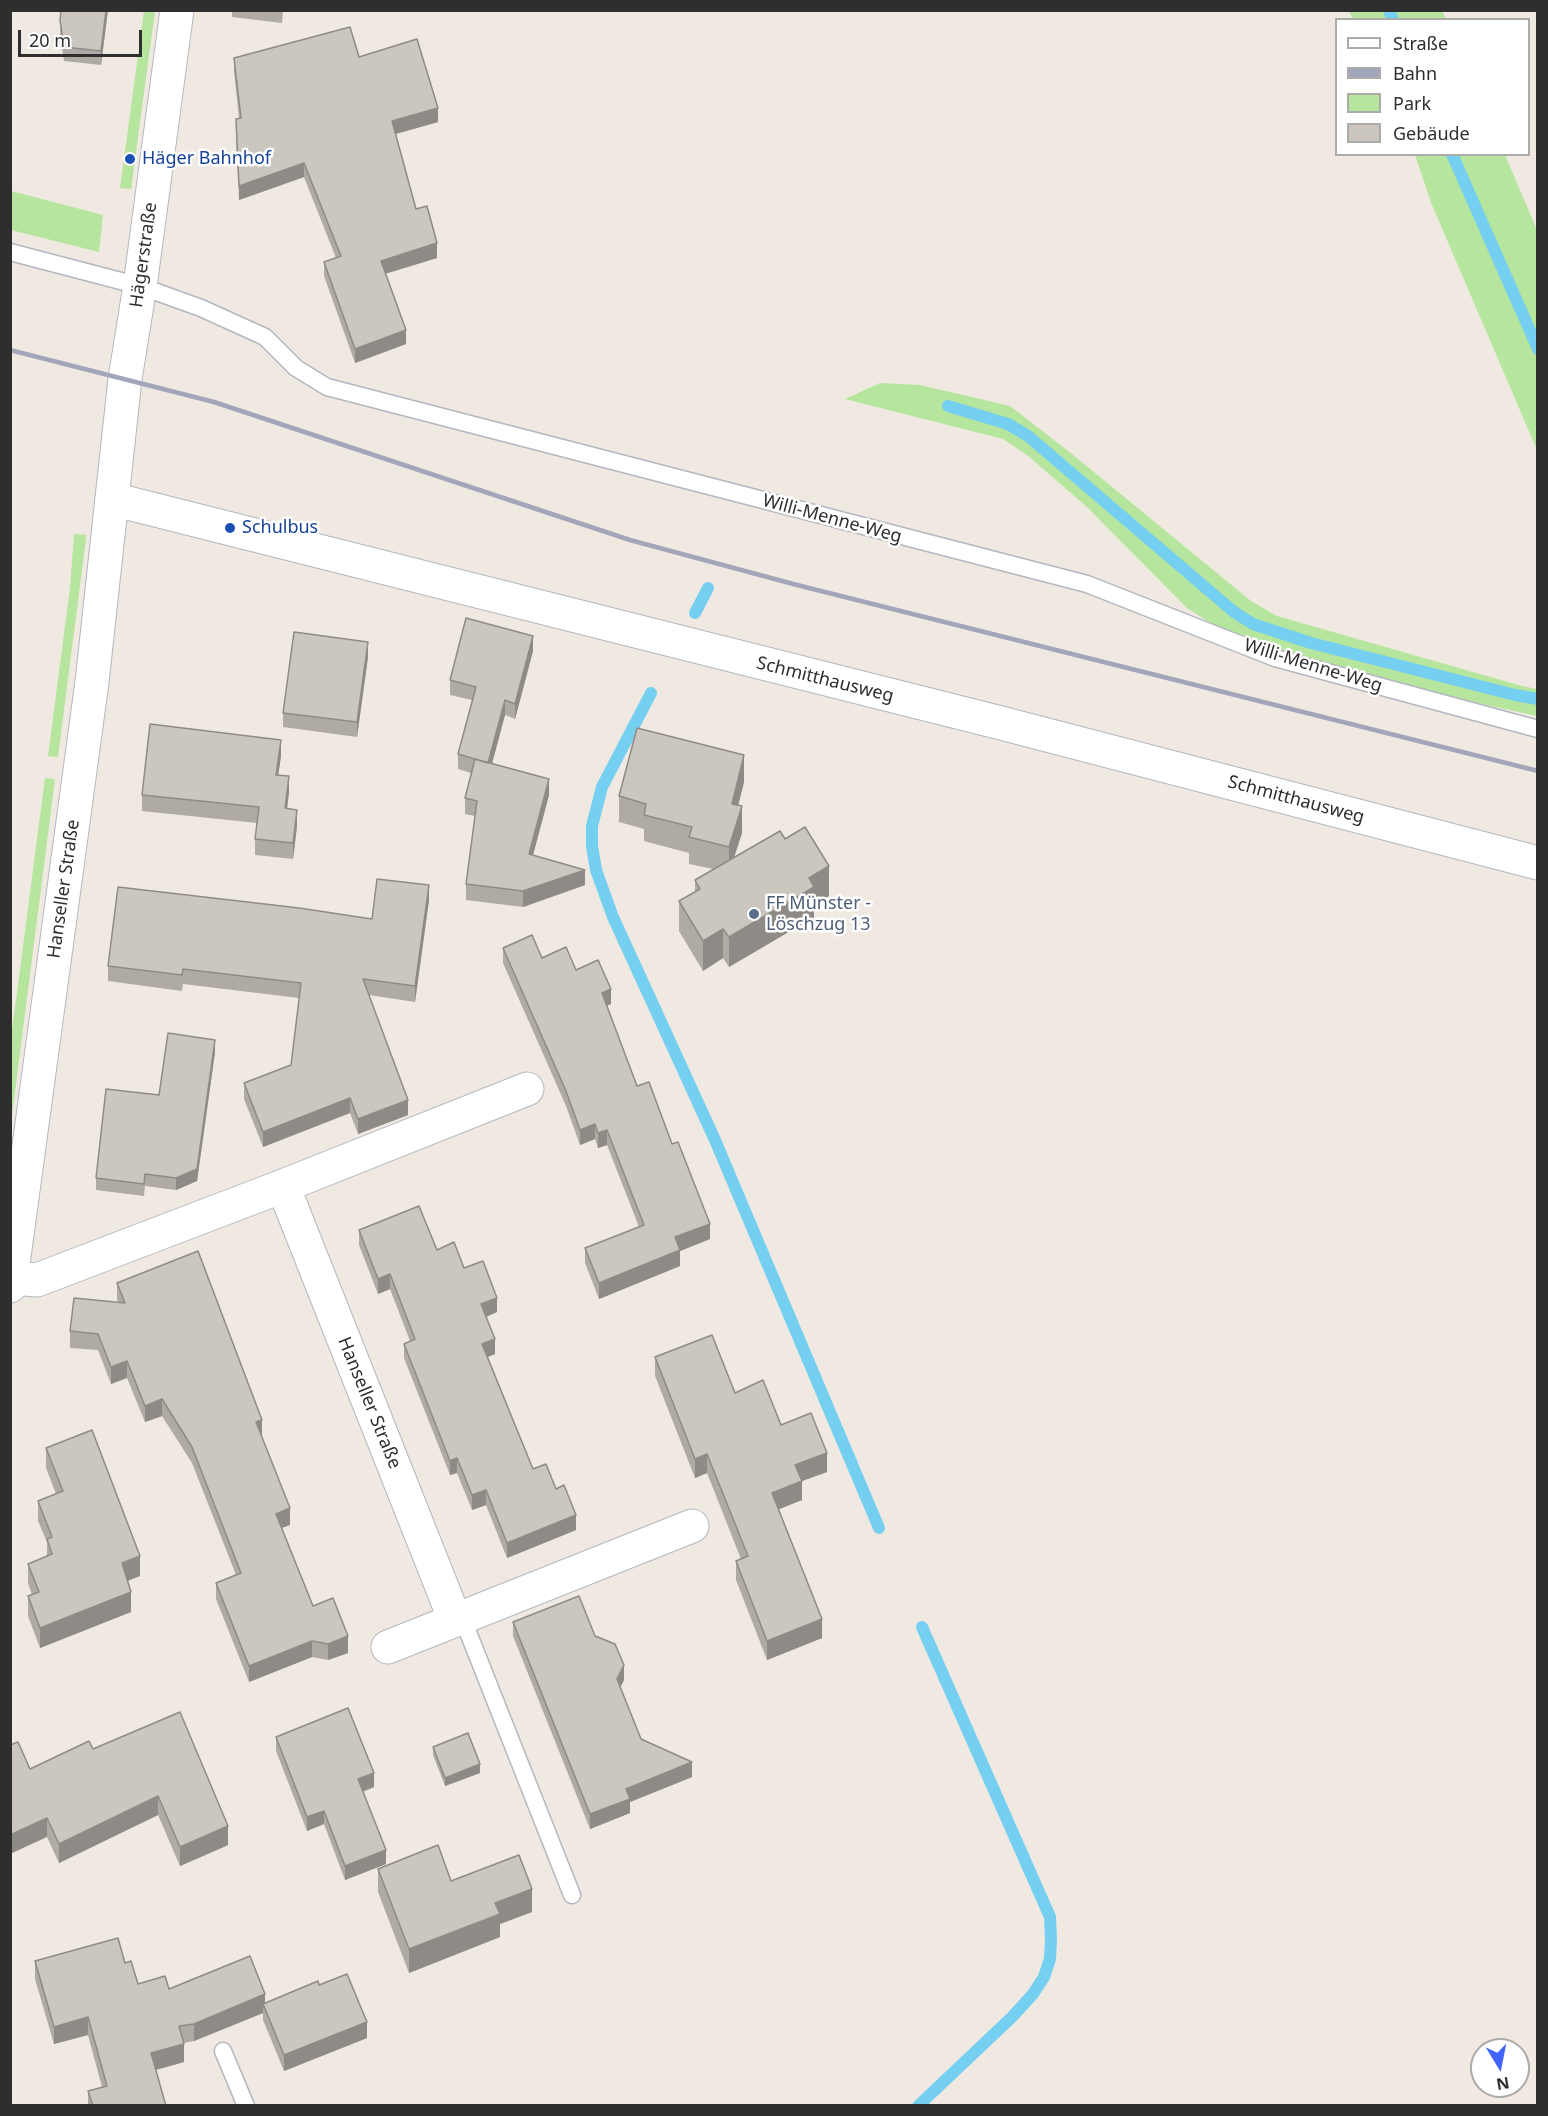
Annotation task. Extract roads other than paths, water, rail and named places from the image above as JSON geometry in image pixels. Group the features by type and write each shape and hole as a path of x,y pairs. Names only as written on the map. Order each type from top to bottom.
{"street":[{"name":"Hägerstraße","path":"112,499 125,378 140,286 177,10"},
{"name":"Schmitthausweg","path":"112,499 1001,723 1538,863"},
{"name":"Hanseller Straße","path":"112,499 92,682 11,1282 37,1280 527,1089"},
{"name":"Hanseller Straße","path":"283,1186 459,1619"},
{"path":"388,1647 692,1526"}],"lane":[{"name":"Willi-Menne-Weg","path":"10,252 140,286 185,302 265,337 296,368 327,387 1086,584 1275,658 1538,729"},
{"path":"459,1619 572,1895"},
{"path":"223,2051 246,2106"}],"waterway":[{"path":"1389,10 1392,18"},
{"path":"1453,156 1538,349"},
{"path":"948,406 1008,424 1028,436 1234,612 1253,624 1311,643 1538,699"},
{"path":"695,613 708,588"},
{"path":"651,693 602,787 592,826 592,846 596,870 613,917 715,1140 879,1528"},
{"path":"918,2106 1012,2017 1033,1994 1044,1977 1050,1959 1051,1939 1050,1917 922,1627"}],"railway":[{"path":"10,350 214,402 630,540 797,585 1538,771"}],"place":[{"name":"Häger Bahnhof","path":"130,159"},
{"name":"Schulbus","path":"230,528"},
{"name":"FF Münster - Löschzug 13","path":"754,914"}]}
